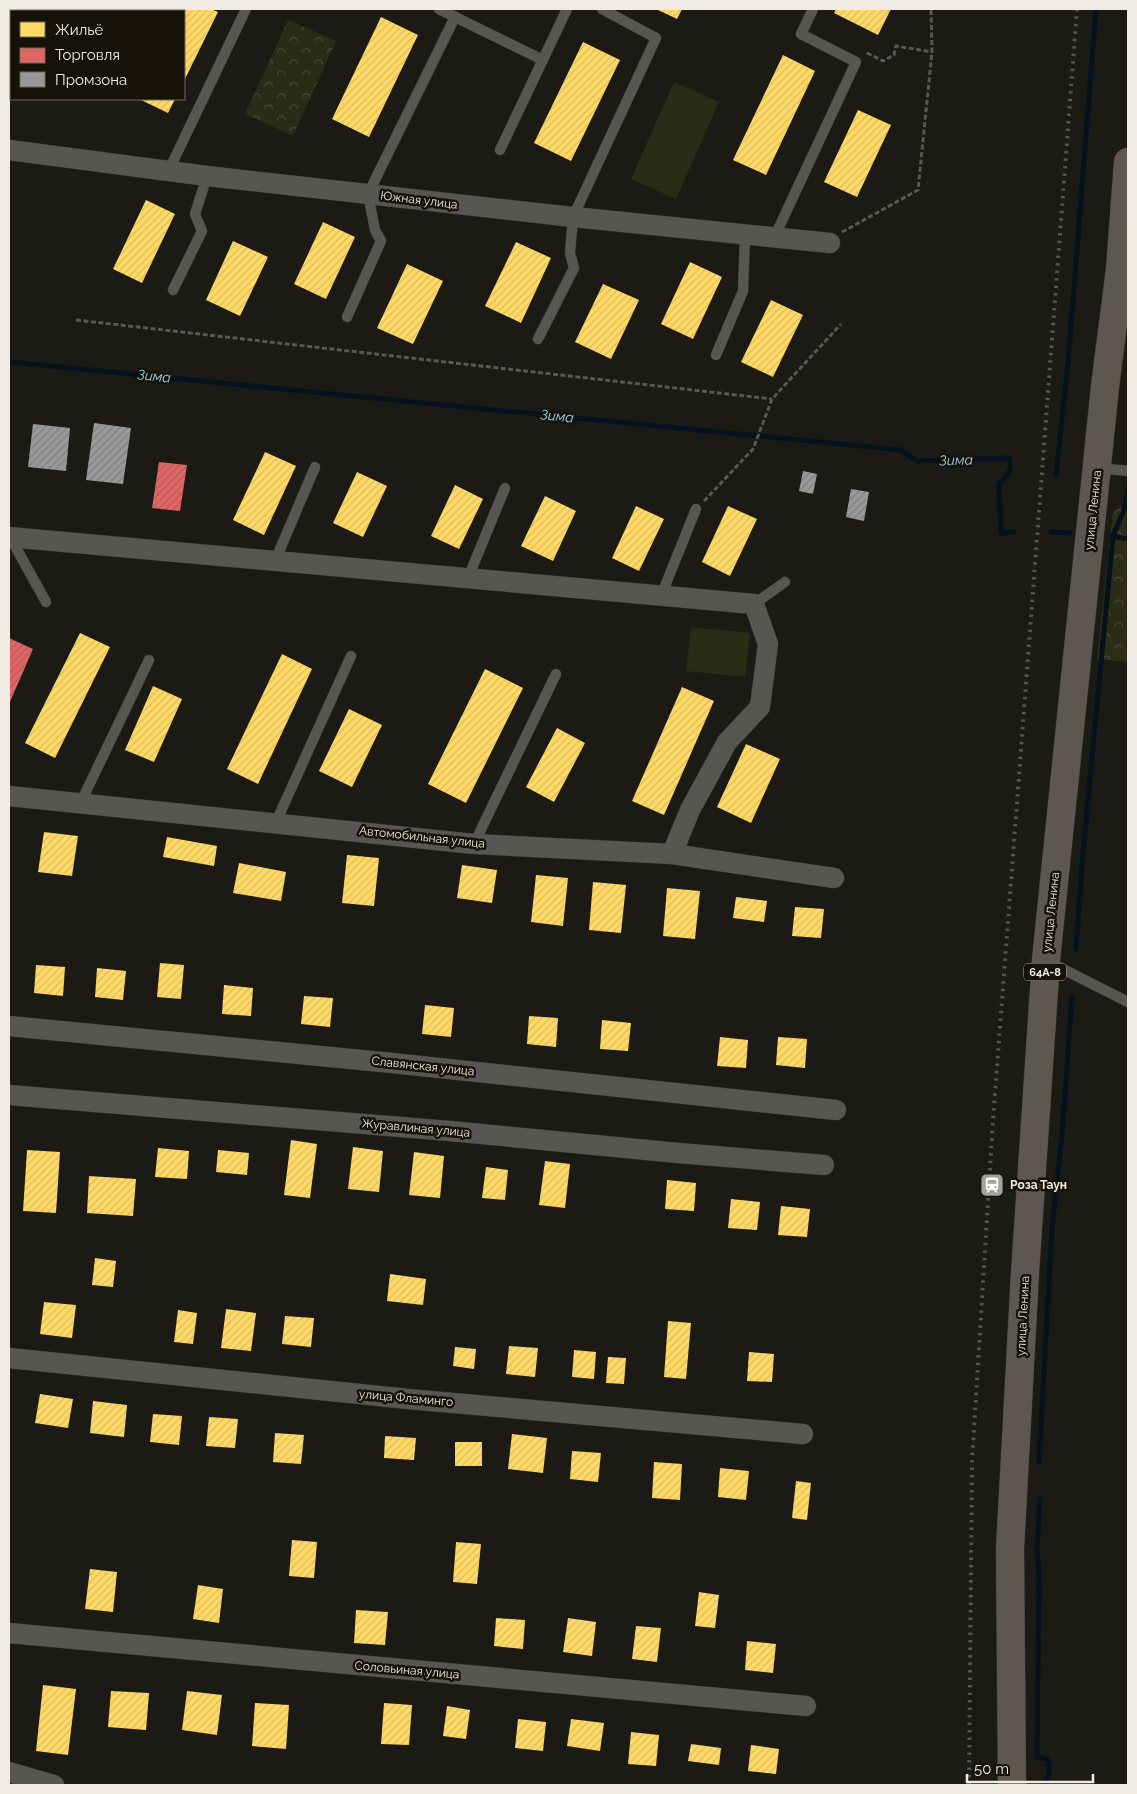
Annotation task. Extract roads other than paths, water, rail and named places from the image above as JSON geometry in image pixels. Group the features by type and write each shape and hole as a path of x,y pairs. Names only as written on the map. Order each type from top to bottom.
{"main road":[{"name":"улица Ленина","path":"1012,1785 1010,1550 1025,1274 1046,960 1097,468 1124,269 1128,162"}],"street":[{"name":"Южная улица","path":"9,150 207,176 573,217 830,243"},
{"path":"9,537 754,604 768,644 760,707 727,742 690,810 672,854"},
{"name":"Автомобильная улица","path":"9,796 276,822 474,844 672,854 834,878"},
{"name":"Славянская улица","path":"9,1026 412,1065 836,1110"},
{"name":"Журавлиная улица","path":"9,1095 441,1130 824,1165"},
{"name":"улица Фламинго","path":"9,1358 408,1399 803,1434"},
{"name":"Соловьиная улица","path":"9,1633 806,1706"},
{"path":"9,1772 54,1785"}],"lane":[{"path":"169,170 246,9"},
{"path":"439,9 543,60"},
{"path":"500,150 567,9"},
{"path":"538,340 574,268 570,253 573,217 656,38 602,9"},
{"path":"774,238 856,62 801,34 813,9"},
{"path":"347,317 381,241 375,230 368,194 455,17"},
{"path":"173,290 202,231 195,214 207,176"},
{"path":"716,355 743,291 745,235"},
{"path":"275,561 315,467"},
{"path":"1097,468 1127,469"},
{"path":"468,578 505,488"},
{"path":"661,596 696,509"},
{"path":"9,537 46,602"},
{"path":"754,604 785,582"},
{"path":"276,822 351,656"},
{"path":"81,802 149,660"},
{"path":"474,844 556,674"},
{"path":"1046,960 1128,1002"}],"waterway":[{"path":"1056,475 1068,363 1096,9"},
{"name":"Зима","path":"9,362 901,450 917,461 1009,458 1010,470 999,484 1001,533 1014,532"},
{"path":"1076,949 1083,853 1113,536 1124,510 1128,488"},
{"name":"Зима","path":"1051,532 1070,533"},
{"name":"Зима","path":"1112,536 1128,539"},
{"path":"1039,1462 1052,1229 1062,1135 1072,997"},
{"path":"1040,1499 1037,1549 1039,1577 1037,1757 1048,1759 1049,1774 1045,1785"}],"railway":[{"path":"969,1785 972,1462 993,1120 1077,9"}],"place":[{"name":"Роза Таун","path":"992,1185"}]}
